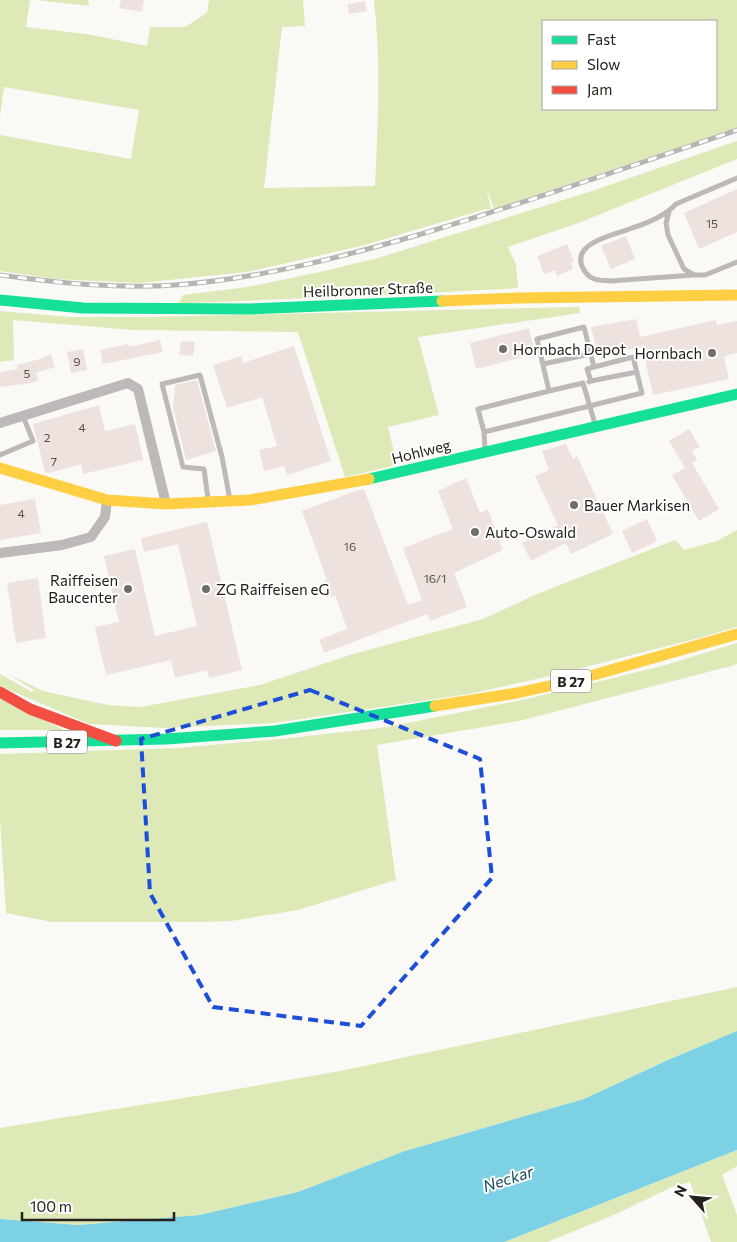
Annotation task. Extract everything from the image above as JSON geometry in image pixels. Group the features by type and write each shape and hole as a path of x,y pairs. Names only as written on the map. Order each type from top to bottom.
{"main road":[{"name":"Heilbronner Straße","path":"0,300 83,308 249,309 518,298 737,295"},
{"name":"Hohlweg","path":"0,468 107,500 166,504 250,500 369,479 737,394"},
{"name":"B 27","path":"0,743 166,739 275,730 459,704 576,680 737,634"},
{"path":"0,692 30,709 116,741"}],"street":[{"path":"0,423 128,383 138,389 166,504"},
{"path":"0,553 91,538 104,517 107,500"}],"lane":[{"path":"737,178 676,204 669,212 632,229 597,240 586,248 581,258 582,266 587,275 597,280 610,281 705,275 737,262"},
{"path":"669,212 666,223 668,235 684,269 694,275"},
{"path":"550,391 537,339 584,327 594,367"},
{"path":"543,364 590,354"},
{"path":"484,432 642,393 633,357 587,369 591,381"},
{"path":"485,451 484,432 478,408 637,372"},
{"path":"209,503 204,469 183,467 162,384 200,375 222,457 230,501"},
{"path":"583,383 588,406 596,426"},
{"path":"0,455 32,441 23,416"}],"highlighted area":[{"path":"310,690 480,759 492,878 361,1026 213,1007 150,893 141,739"}],"green space":[{"path":"0,0 30,0 26,27 86,34 147,46 150,27 185,27 207,13 209,0 303,0 305,26 282,27 264,188 375,186 378,70 374,0 737,0 737,128 494,209 486,187 491,209 365,245 247,272 140,283 56,279 0,271 0,135 131,159 139,110 4,87 0,117"},
{"path":"36,0 88,0 89,6"},
{"path":"737,141 737,159 581,222 508,247 516,265 518,288 178,304 183,295 248,287 378,258 589,192"},
{"path":"579,307 580,313 418,337 439,415 388,427 397,465 345,477 298,332 134,330 13,320 14,360 0,362 0,311 70,317 142,317"},
{"path":"737,530 737,627 550,676 469,694 274,723 165,728 89,724 0,686 0,674 32,692 34,690 6,673 43,691 108,705 140,707 260,685 353,654 483,619 537,594 675,540 684,550 717,541"},
{"path":"737,643 737,664 731,666 519,721 377,745 396,880 298,910 231,921 52,922 6,913 0,819 0,754 178,748 388,727 531,698 662,666"},
{"path":"0,698 64,730 0,730"},
{"path":"737,987 737,1031 668,1060 584,1099 405,1151 298,1192 200,1215 78,1225 0,1219 0,1128 340,1071"},
{"path":"737,1150 737,1166 722,1175 737,1215 737,1242 711,1242 690,1182 672,1187 614,1215 547,1242 504,1242"}],"water":[{"name":"Neckar","path":"737,1031 737,1150 504,1242 0,1242 0,1219 78,1225 200,1215 298,1192 405,1151 584,1099 668,1060"}],"building":[{"path":"121,0 144,0 142,12 119,8"},
{"path":"365,1 367,11 349,14 348,4"},
{"path":"737,189 737,232 699,249 684,213"},
{"path":"626,236 635,259 611,269 601,246"},
{"path":"567,244 574,261 571,263 573,269 557,276 555,270 544,274 537,256"},
{"path":"636,319 640,337 716,320 717,325 737,321 737,353 724,356 729,379 653,395 642,347 598,356 591,327"},
{"name":"Hornbach Depot","path":"529,328 535,354 476,369 470,343"},
{"path":"160,340 163,352 103,364 100,350 128,344 129,347"},
{"path":"181,341 195,342 193,356 179,355"},
{"path":"294,346 331,461 287,475 284,466 264,471 259,450 277,446 262,397 227,408 213,365 241,356 243,363"},
{"path":"83,349 87,370 71,373 67,352"},
{"path":"51,354 55,367 36,373 38,381 0,387 0,372 18,369 17,365"},
{"path":"197,380 216,451 186,460 173,408 175,385"},
{"path":"99,405 105,431 135,424 143,460 83,474 81,464 49,473 45,472 33,424"},
{"path":"689,429 700,447 692,451 697,460 692,463 719,509 699,521 672,475 685,468 669,441"},
{"name":"Bauer Markisen","path":"566,444 573,459 577,456 613,534 571,554 566,543 531,561 522,543 558,525 535,476 549,470 542,451"},
{"path":"466,478 480,513 488,509 503,550 454,573 467,607 430,621 427,614 324,653 319,640 347,629 335,595 330,597 324,581 327,580 302,511 364,489 408,605 422,600 403,548 453,529 438,491"},
{"path":"35,499 41,533 0,540 0,505"},
{"path":"647,519 657,541 632,553 622,531"},
{"path":"207,522 242,670 209,678 207,670 175,678 171,660 106,675 95,627 119,622 104,556 135,549 155,636 197,626 178,544 144,552 141,538"},
{"path":"38,578 46,638 16,643 7,583"}],"railway":[{"path":"0,275 66,283 109,286 153,286 206,282 267,273 358,252 458,223 737,130"}],"traffic: fast":[{"path":"0,300 83,308 249,309 442,301"},
{"path":"369,479 737,394"},
{"path":"0,743 166,739 275,731 435,706"}],"traffic: slow":[{"path":"442,301 737,295"},
{"path":"0,468 107,500 166,504 250,500 369,479"},
{"path":"435,706 517,693 576,680 737,634"}],"traffic: jam":[{"path":"0,692 30,709 116,741"}],"place":[{"name":"Hornbach Depot","path":"503,349"},
{"name":"Hornbach","path":"712,353"},
{"name":"Bauer Markisen","path":"574,505"},
{"name":"Auto-Oswald","path":"475,532"},
{"name":"Raiffeisen Baucenter","path":"128,589"},
{"name":"ZG Raiffeisen eG","path":"206,589"}]}
